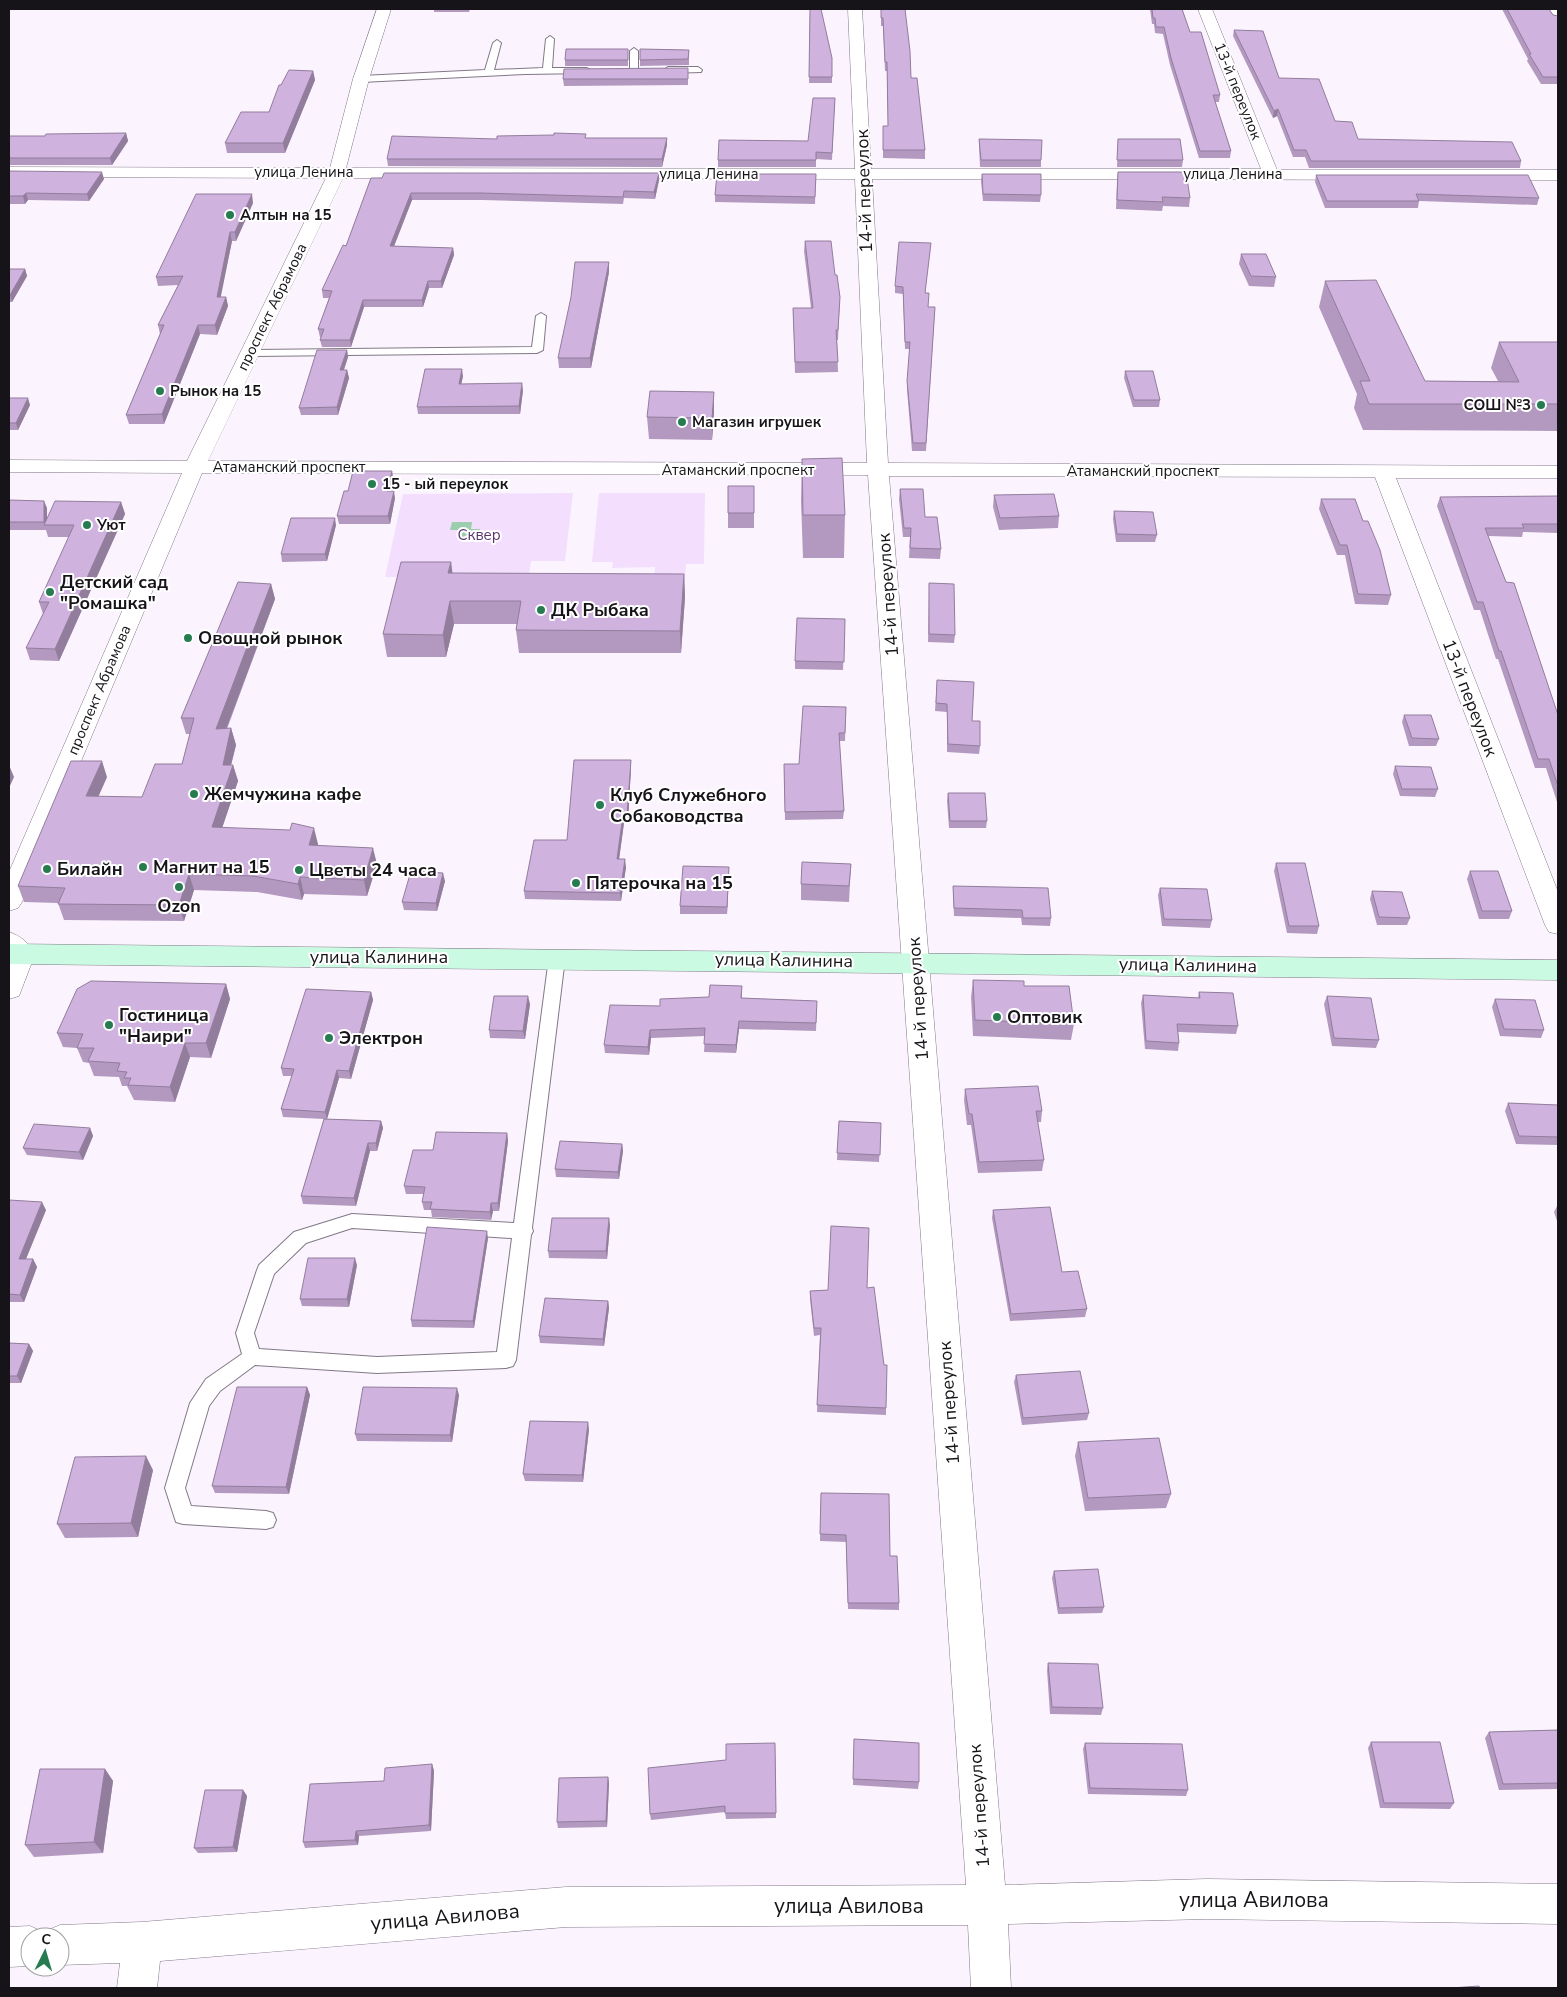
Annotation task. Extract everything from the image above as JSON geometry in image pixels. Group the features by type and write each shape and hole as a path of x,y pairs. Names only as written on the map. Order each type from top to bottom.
{"main road":[{"name":"улица Калинина","path":"13,950 1558,970"}],"street":[{"name":"проспект Абрамова","path":"9,902 195,466 336,172 361,78 384,9"},
{"name":"14-й переулок","path":"855,9 878,470 987,1905 990,1988"},
{"name":"13-й переулок","path":"1205,9 1271,174"},
{"path":"1552,9 1558,18"},
{"name":"улица Ленина","path":"9,172 1558,175"},
{"name":"Атаманский проспект","path":"9,466 1558,472"},
{"name":"13-й переулок","path":"1383,471 1558,925"},
{"path":"9,989 13,950"},
{"name":"улица Авилова","path":"70,1945 142,1942 566,1907 987,1905 1207,1899 1558,1904"},
{"path":"137,1988 142,1942"}],"lane":[{"path":"547,71 550,39"},
{"path":"489,73 497,43"},
{"path":"634,51 634,70"},
{"path":"361,78 595,70"},
{"path":"662,70 698,70"},
{"path":"535,364 541,316"},
{"path":"249,353 537,350"},
{"path":"266,1520 183,1516 175,1488 200,1403 213,1385 252,1357 377,1365 506,1360 524,1231 557,958"},
{"path":"252,1357 246,1333 266,1270 300,1237 352,1221 524,1231"}],"green space":[{"name":"Сквер","path":"573,493 565,561 531,561 529,575 385,577 403,494"},
{"path":"599,493 705,493 704,564 686,564 685,581 654,581 655,567 612,568 613,562 592,562"}],"shaded area":[{"path":"452,522 472,522 471,529 480,529 479,538 461,538 462,530 450,530"}],"building":[{"path":"810,9 821,9 832,58 832,77 809,77"},
{"path":"881,9 905,9 911,78 917,78 925,150 883,150 883,126 888,126 887,62 885,62"},
{"path":"1152,9 1182,9 1190,32 1201,32 1220,95 1213,95 1231,151 1200,151 1171,58 1164,27 1156,27"},
{"path":"1507,9 1549,9 1553,15 1558,16 1558,77 1543,77 1529,54 1531,54"},
{"path":"1234,30 1263,31 1279,78 1319,79 1335,121 1352,122 1358,139 1512,142 1521,161 1311,161 1306,150 1294,150 1278,109 1274,111"},
{"path":"566,49 628,49 628,60 565,60"},
{"path":"640,49 689,50 688,59 640,60"},
{"path":"688,68 688,79 563,79 564,69"},
{"path":"289,70 313,71 283,143 225,143 241,112 269,112 279,85 281,85"},
{"path":"813,98 835,98 832,153 816,152 816,160 718,160 719,140 808,141"},
{"path":"126,133 110,158 9,158 9,136"},
{"path":"554,133 586,134 585,138 667,138 662,159 387,159 392,136 497,139 497,136 554,135"},
{"path":"979,139 1042,140 1041,160 981,160"},
{"path":"1118,139 1180,139 1183,160 1117,160"},
{"path":"9,171 102,172 87,194 26,193 23,196 9,196"},
{"path":"1118,172 1186,172 1190,198 1162,197 1163,202 1117,200"},
{"path":"384,173 659,173 654,192 624,191 623,197 411,193 390,246 453,248 441,281 428,281 422,300 363,300 350,340 320,340 324,329 318,329 332,291 322,290 343,245 346,246 371,178 382,178"},
{"path":"717,174 816,174 815,197 715,195"},
{"path":"982,174 1041,174 1041,195 983,194"},
{"path":"1316,175 1528,175 1539,198 1416,194 1419,201 1327,201"},
{"path":"196,194 252,194 235,232 230,232 217,297 226,297 215,325 198,325 162,414 126,415 164,325 158,325 183,276 156,277"},
{"path":"805,241 831,241 840,297 838,330 836,330 838,362 795,362 793,308 813,308"},
{"path":"899,242 931,243 925,293 929,293 928,307 935,307 926,443 913,443 907,381 910,342 905,342 903,287 895,286"},
{"path":"1241,254 1266,254 1276,277 1251,276"},
{"path":"575,262 609,262 590,358 558,358 571,297"},
{"path":"9,269 25,269 10,295 9,295"},
{"path":"1376,280 1425,381 1519,382 1499,342 1558,342 1558,404 1369,404 1360,381 1370,381 1325,281"},
{"path":"317,350 347,350 340,370 347,370 337,407 299,408"},
{"path":"425,369 462,369 459,384 522,383 519,406 417,407"},
{"path":"1125,371 1153,371 1160,400 1134,400"},
{"path":"650,391 714,392 712,418 647,417"},
{"path":"9,398 28,398 16,423 9,423"},
{"path":"842,458 845,515 803,515 802,459"},
{"path":"353,471 392,471 387,491 394,491 388,516 337,516 344,491 348,491"},
{"path":"728,486 754,486 754,513 728,513"},
{"path":"900,489 923,489 925,517 937,517 941,549 910,548 911,528 904,528"},
{"path":"1054,494 1059,516 1000,518 994,495"},
{"path":"1558,496 1558,524 1522,524 1524,528 1485,528 1506,582 1514,583 1558,715 1558,786 1549,759 1538,759 1483,602 1477,602 1440,497"},
{"path":"1321,499 1355,499 1363,521 1368,521 1380,550 1391,595 1358,594 1347,545 1340,545"},
{"path":"9,500 44,501 44,522 9,522"},
{"path":"55,501 121,502 55,649 26,648 49,602 39,602 74,525 44,525"},
{"path":"1114,511 1153,512 1157,535 1117,534"},
{"path":"291,518 335,518 325,554 281,554"},
{"path":"401,562 451,562 448,573 684,574 680,631 516,630 521,601 450,601 443,635 383,634"},
{"path":"238,582 271,584 216,729 231,728 223,765 233,765 212,827 290,830 292,823 314,828 309,845 373,848 364,880 300,877 298,884 253,876 189,874 179,905 58,904 65,888 18,886 71,761 102,761 86,796 142,797 155,764 182,764 194,718 181,718"},
{"path":"929,583 954,584 955,635 929,634"},
{"path":"797,618 845,619 844,662 795,661"},
{"path":"937,680 974,682 972,721 980,721 980,746 948,744 947,704 936,703"},
{"path":"803,706 846,707 845,733 839,733 844,811 785,812 784,764 799,764"},
{"path":"1404,715 1431,715 1439,739 1412,738"},
{"path":"574,760 631,760 627,815 623,815 617,859 625,859 620,893 524,891 534,840 567,840"},
{"path":"1395,766 1431,767 1438,789 1402,789"},
{"path":"948,793 985,793 987,821 950,821"},
{"path":"802,862 851,864 849,886 801,884"},
{"path":"1276,863 1305,863 1319,926 1289,926"},
{"path":"683,866 729,867 727,907 680,906"},
{"path":"411,871 443,873 436,903 402,902"},
{"path":"1470,871 1498,871 1512,911 1482,911"},
{"path":"953,886 1048,888 1051,918 1023,918 1022,910 954,908"},
{"path":"1160,888 1207,889 1212,920 1164,919"},
{"path":"1372,891 1402,892 1410,918 1379,917"},
{"path":"973,980 1024,981 1024,986 1069,986 1074,1024 975,1020"},
{"path":"91,981 226,984 206,1043 185,1043 170,1087 128,1085 131,1078 124,1078 127,1072 117,1071 120,1063 88,1061 94,1048 77,1048 83,1034 57,1033 77,989"},
{"path":"710,985 742,986 741,998 817,1001 816,1023 739,1021 736,1045 704,1044 705,1028 650,1030 648,1047 604,1045 610,1005 660,1006 660,999 709,997"},
{"name":"Электрон","path":"306,989 371,992 349,1071 337,1070 325,1112 281,1109 294,1069 281,1068"},
{"path":"1199,992 1233,993 1238,1026 1177,1024 1179,1043 1146,1041 1143,995 1200,998"},
{"path":"494,996 528,996 523,1031 489,1030"},
{"path":"1327,996 1371,998 1379,1040 1334,1038"},
{"path":"1495,999 1535,1000 1544,1030 1504,1029"},
{"path":"1038,1086 1042,1111 1036,1111 1044,1160 979,1162 972,1114 969,1114 965,1089"},
{"path":"1508,1103 1558,1105 1558,1137 1519,1136"},
{"path":"324,1119 381,1121 376,1143 368,1143 354,1198 301,1196"},
{"path":"839,1121 881,1123 880,1155 837,1153"},
{"path":"34,1124 90,1128 79,1152 23,1148"},
{"path":"436,1132 507,1133 498,1203 491,1203 490,1212 430,1209 432,1202 422,1202 425,1187 404,1186 413,1150 433,1150"},
{"path":"560,1141 622,1144 618,1172 555,1169"},
{"path":"9,1200 42,1202 19,1259 33,1259 20,1295 9,1294"},
{"path":"1050,1207 1062,1272 1078,1271 1087,1309 1011,1314 993,1210"},
{"path":"552,1218 609,1218 606,1251 548,1251"},
{"path":"831,1226 869,1228 867,1288 874,1287 884,1365 887,1365 886,1408 817,1405 821,1328 814,1328 810,1291 828,1290"},
{"path":"427,1227 487,1231 473,1321 411,1320"},
{"path":"308,1258 355,1258 347,1299 300,1299"},
{"path":"545,1298 608,1301 603,1339 539,1336"},
{"path":"9,1343 29,1344 17,1376 9,1376"},
{"path":"1080,1371 1089,1413 1023,1418 1016,1375"},
{"path":"237,1387 307,1387 286,1487 212,1486"},
{"path":"363,1387 457,1388 450,1435 355,1434"},
{"path":"530,1421 588,1422 582,1475 523,1474"},
{"path":"1159,1438 1171,1494 1088,1498 1078,1442"},
{"path":"146,1456 131,1523 57,1524 75,1457"},
{"path":"821,1493 889,1494 890,1556 897,1556 899,1603 848,1603 846,1535 820,1534"},
{"path":"1098,1569 1104,1607 1059,1608 1054,1571"},
{"path":"1048,1663 1098,1664 1103,1708 1052,1707"},
{"path":"1558,1730 1558,1783 1503,1784 1489,1732"},
{"path":"854,1739 919,1743 919,1782 853,1779"},
{"path":"1371,1742 1440,1742 1454,1803 1384,1803"},
{"path":"775,1743 776,1813 725,1813 725,1806 650,1814 648,1768 726,1760 726,1744"},
{"path":"1085,1743 1182,1744 1188,1790 1090,1788"},
{"path":"432,1764 429,1825 356,1831 355,1840 303,1842 310,1784 384,1781 385,1768"},
{"path":"40,1769 105,1769 94,1842 25,1845"},
{"path":"608,1777 606,1821 557,1822 559,1778"},
{"path":"205,1790 243,1790 233,1847 194,1848"},
{"path":"1479,1986 1480,1988 1451,1988"}],"place":[{"name":"Алтын на 15","path":"230,215"},
{"name":"Рынок на 15","path":"160,391"},
{"name":"СОШ №3","path":"1541,405"},
{"name":"Магазин игрушек","path":"682,422"},
{"name":"15 - ый переулок","path":"372,484"},
{"name":"Уют","path":"87,525"},
{"name":"Детский сад \"Ромашка\"","path":"50,592"},
{"name":"ДК Рыбака","path":"541,610"},
{"name":"Овощной рынок","path":"188,638"},
{"name":"Жемчужина кафе","path":"194,794"},
{"name":"Клуб Служебного Собаководства","path":"600,805"},
{"name":"Магнит на 15","path":"143,867"},
{"name":"Билайн","path":"47,869"},
{"name":"Цветы 24 часа","path":"299,870"},
{"name":"Пятерочка на 15","path":"576,883"},
{"name":"Ozon","path":"179,887"},
{"name":"Оптовик","path":"997,1017"},
{"name":"Гостиница \"Наири\"","path":"109,1025"},
{"name":"Электрон","path":"329,1038"}]}
